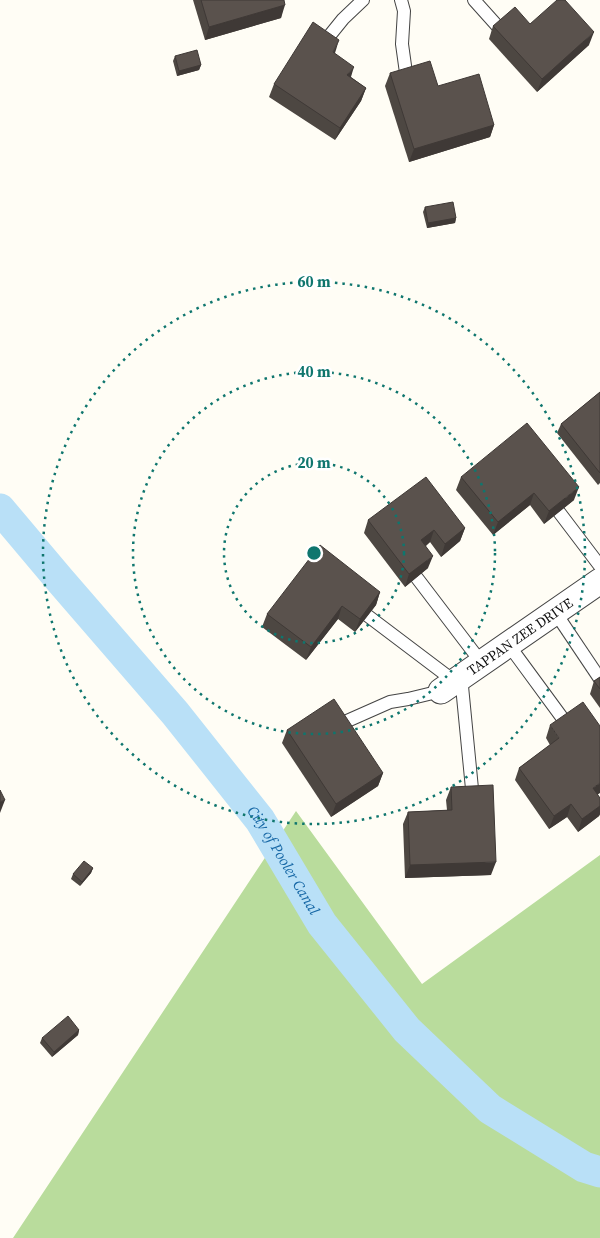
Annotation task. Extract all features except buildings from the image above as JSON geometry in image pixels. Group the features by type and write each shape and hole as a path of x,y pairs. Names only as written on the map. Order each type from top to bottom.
{"street":[{"name":"TAPPAN ZEE DRIVE","path":"459,677 600,581"}],"lane":[{"path":"322,45 343,19 363,0"},
{"path":"401,0 404,10 402,44 407,80"},
{"path":"474,0 500,29"},
{"path":"559,512 600,566"},
{"path":"417,578 459,677 473,799"},
{"path":"555,612 600,679"},
{"path":"368,616 459,677"},
{"path":"508,644 566,723"},
{"path":"338,725 390,702 408,699 459,677"}],"green space":[{"path":"296,811 422,984 600,855 600,1238 13,1238"}],"waterway":[{"name":"City of Pooler Canal","path":"0,509 175,713 260,820 322,924 407,1030 490,1109 584,1167 600,1172"}]}
